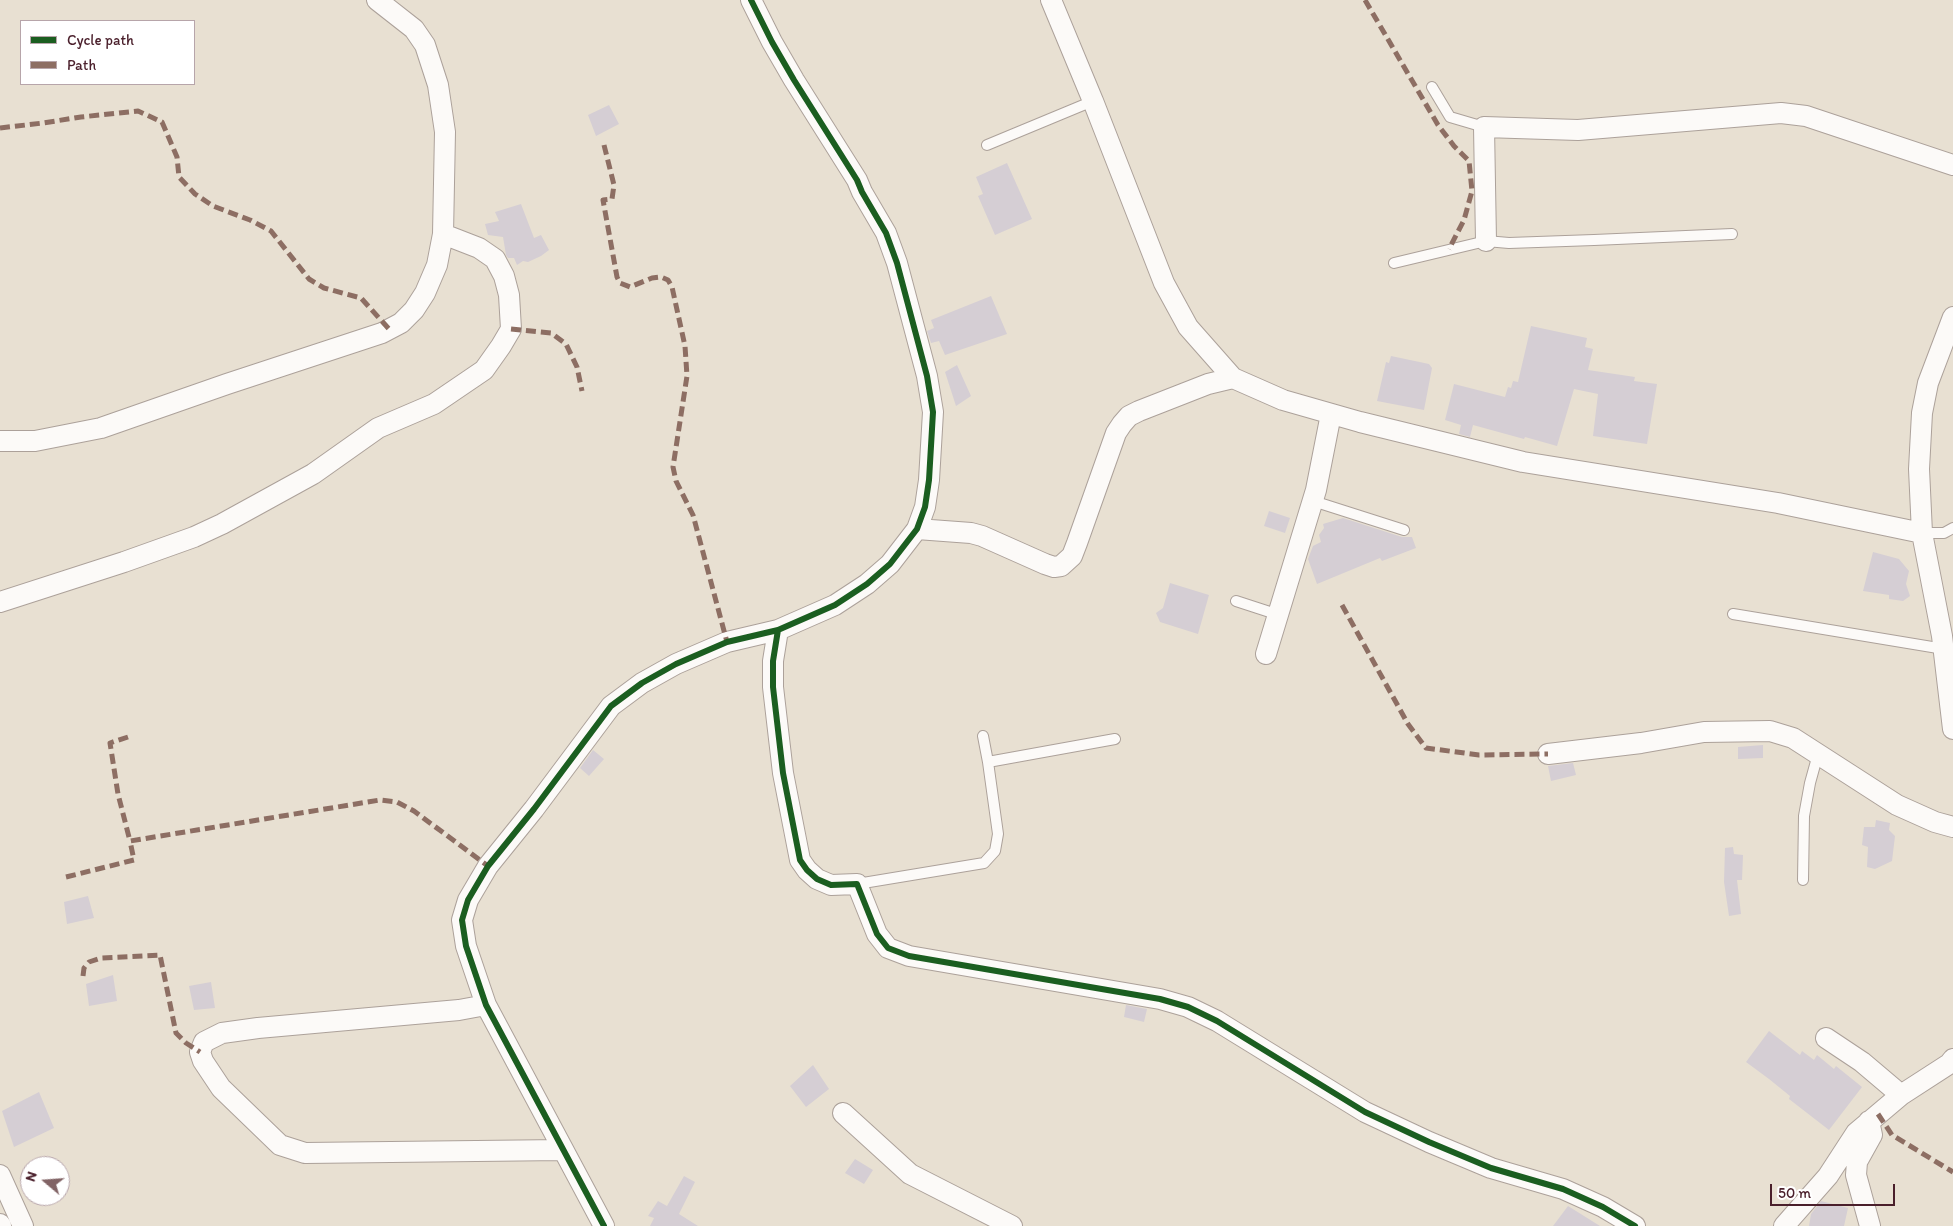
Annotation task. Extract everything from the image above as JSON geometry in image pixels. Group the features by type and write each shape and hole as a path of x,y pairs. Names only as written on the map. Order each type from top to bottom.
{"street":[{"path":"0,441 35,442 101,428 382,333 401,323 414,310 425,293 437,265 443,234 445,132 438,85 425,45 414,29 377,0"},
{"path":"604,1226 486,1005 466,946 462,920 468,900 488,866 534,809 611,706 624,695 676,664 727,642 778,630 835,604 868,584 890,564 918,529 925,507 929,480 933,412 927,376 898,263 886,233 857,180 794,80 751,0"},
{"path":"1051,0 1093,101 1164,283 1188,327 1233,378 1283,400 1331,414 1523,462 1778,503 1922,533"},
{"path":"1486,241 1484,127 1578,130 1781,113 1806,116 1953,165"},
{"path":"0,602 124,562 194,537 222,524 313,474 378,428 434,404 484,370 511,329 509,295 504,276 495,259 479,248 443,234"},
{"path":"1953,317 1928,383 1922,413 1919,469 1922,533 1938,609 1953,729"},
{"path":"918,529 976,534 1045,564 1054,567 1061,566 1072,556 1116,434 1129,416 1208,384 1233,378"},
{"path":"1266,654 1313,501 1331,414"},
{"path":"778,630 773,661 773,687 783,773 800,860 817,879 831,885 857,884 877,934 888,948 909,956 1160,999 1188,1007 1217,1021 1365,1112 1491,1168 1563,1189 1603,1207 1635,1226"},
{"path":"1548,754 1641,743 1704,732 1770,731 1793,738 1852,778 1897,805 1935,822 1953,827"},
{"path":"486,1005 459,1010 222,1033 204,1042 200,1052 202,1062 221,1088 280,1145 305,1153 562,1150"},
{"path":"1826,1038 1862,1062 1901,1095"},
{"path":"1784,1226 1828,1176 1856,1133 1901,1095 1949,1064 1953,1059"},
{"path":"843,1113 910,1174 1012,1226"},
{"path":"1869,1122 1872,1135 1857,1162 1856,1175 1870,1226"},
{"path":"0,1175 23,1226"}],"lane":[{"path":"1432,88 1450,117 1484,127"},
{"path":"987,145 1093,101"},
{"path":"1394,263 1486,241 1510,243 1732,234"},
{"path":"1313,501 1404,530"},
{"path":"1922,533 1944,533 1953,528"},
{"path":"1236,601 1278,615"},
{"path":"1733,614 1944,649"},
{"path":"857,884 984,863 995,852 998,834 983,736"},
{"path":"988,762 1115,739"},
{"path":"1803,880 1804,816 1818,754"}],"building":[{"path":"609,105 619,124 596,136 588,115"},
{"path":"1007,163 1032,219 995,235 978,196 983,194 976,177"},
{"path":"521,204 534,238 541,235 549,250 541,256 528,262 523,261 517,265 514,258 508,258 506,255 503,237 488,235 485,224 499,221 495,212"},
{"path":"991,296 1007,334 945,355 939,341 931,343 927,331 934,328 931,320"},
{"path":"1531,326 1587,338 1585,347 1593,349 1588,370 1635,377 1634,381 1657,384 1647,444 1593,436 1598,394 1574,389 1557,446 1473,425 1470,437 1459,434 1461,425 1445,420 1454,384 1505,397 1508,387 1511,388 1513,381 1518,382"},
{"path":"1391,356 1429,364 1432,368 1424,410 1377,401 1386,362 1389,363"},
{"path":"957,365 971,396 956,406 945,372"},
{"path":"1269,511 1290,518 1285,533 1264,526"},
{"path":"1343,518 1402,537 1412,537 1416,548 1382,561 1380,558 1317,584 1308,559 1313,546 1321,542 1319,535 1324,528 1323,524"},
{"path":"1873,552 1899,559 1909,571 1906,584 1910,596 1903,601 1889,599 1889,595 1863,591"},
{"path":"1170,583 1209,595 1198,634 1160,622 1156,613 1163,608"},
{"path":"1763,745 1763,758 1738,759 1738,747"},
{"path":"593,750 604,759 589,776 580,768"},
{"path":"1573,763 1576,775 1551,781 1548,766"},
{"path":"1876,820 1890,823 1889,830 1895,836 1892,861 1875,869 1867,867 1868,847 1862,845 1864,827 1875,827"},
{"path":"1733,847 1734,854 1743,855 1742,880 1737,880 1741,914 1729,916 1724,882 1725,848"},
{"path":"88,896 94,918 67,924 64,902"},
{"path":"113,975 117,1001 89,1006 86,984"},
{"path":"211,982 215,1008 194,1010 189,986"},
{"path":"1126,1005 1147,1009 1144,1022 1124,1017"},
{"path":"1769,1031 1800,1055 1802,1051 1814,1060 1817,1055 1834,1069 1836,1066 1862,1087 1829,1130 1789,1099 1790,1096 1746,1062"},
{"path":"813,1065 829,1089 806,1107 790,1086"},
{"path":"39,1092 54,1128 14,1147 2,1111"},
{"path":"855,1159 873,1170 864,1184 845,1173"},
{"path":"684,1176 695,1182 679,1214 698,1226 650,1226 654,1218 648,1216 658,1201 667,1206"},
{"path":"1821,1201 1848,1208 1844,1226 1809,1226 1811,1214"},
{"path":"1568,1206 1600,1226 1553,1226"}],"marked path":[{"path":"1365,0 1438,125 1454,146 1469,161 1472,191 1464,220 1449,249"},
{"path":"0,128 138,111 162,122 177,157 179,177 195,194 213,206 250,220 271,231 309,279 324,288 361,298 389,329"},
{"path":"604,145 614,185 612,199 603,200 617,277 620,283 630,287 652,278 661,277 668,280 672,287 685,346 687,376 673,467 676,481 693,515 727,642"},
{"path":"511,329 551,333 566,344 577,367 582,391"},
{"path":"1342,605 1408,724 1426,748 1479,755 1548,754"},
{"path":"128,737 110,743 118,794 130,841 380,800 397,802 414,811 488,866"},
{"path":"66,877 134,860 130,841"},
{"path":"83,976 84,968 89,962 101,958 160,955 176,1033 186,1043 200,1052"},
{"path":"1878,1114 1892,1135 1953,1172"}],"cycle path":[{"path":"604,1226 486,1005 466,946 462,920 468,900 488,866 534,809 611,706 642,683 676,664 727,642 778,630 835,605 867,584 890,564 917,529 925,507 929,480 933,412 927,376 897,263 886,233 857,180 794,80 751,0"},
{"path":"778,630 773,661 773,687 783,773 800,860 817,879 831,885 857,884 877,934 888,948 909,956 1160,999 1188,1007 1217,1021 1365,1112 1491,1168 1563,1189 1603,1207 1635,1226"}]}
